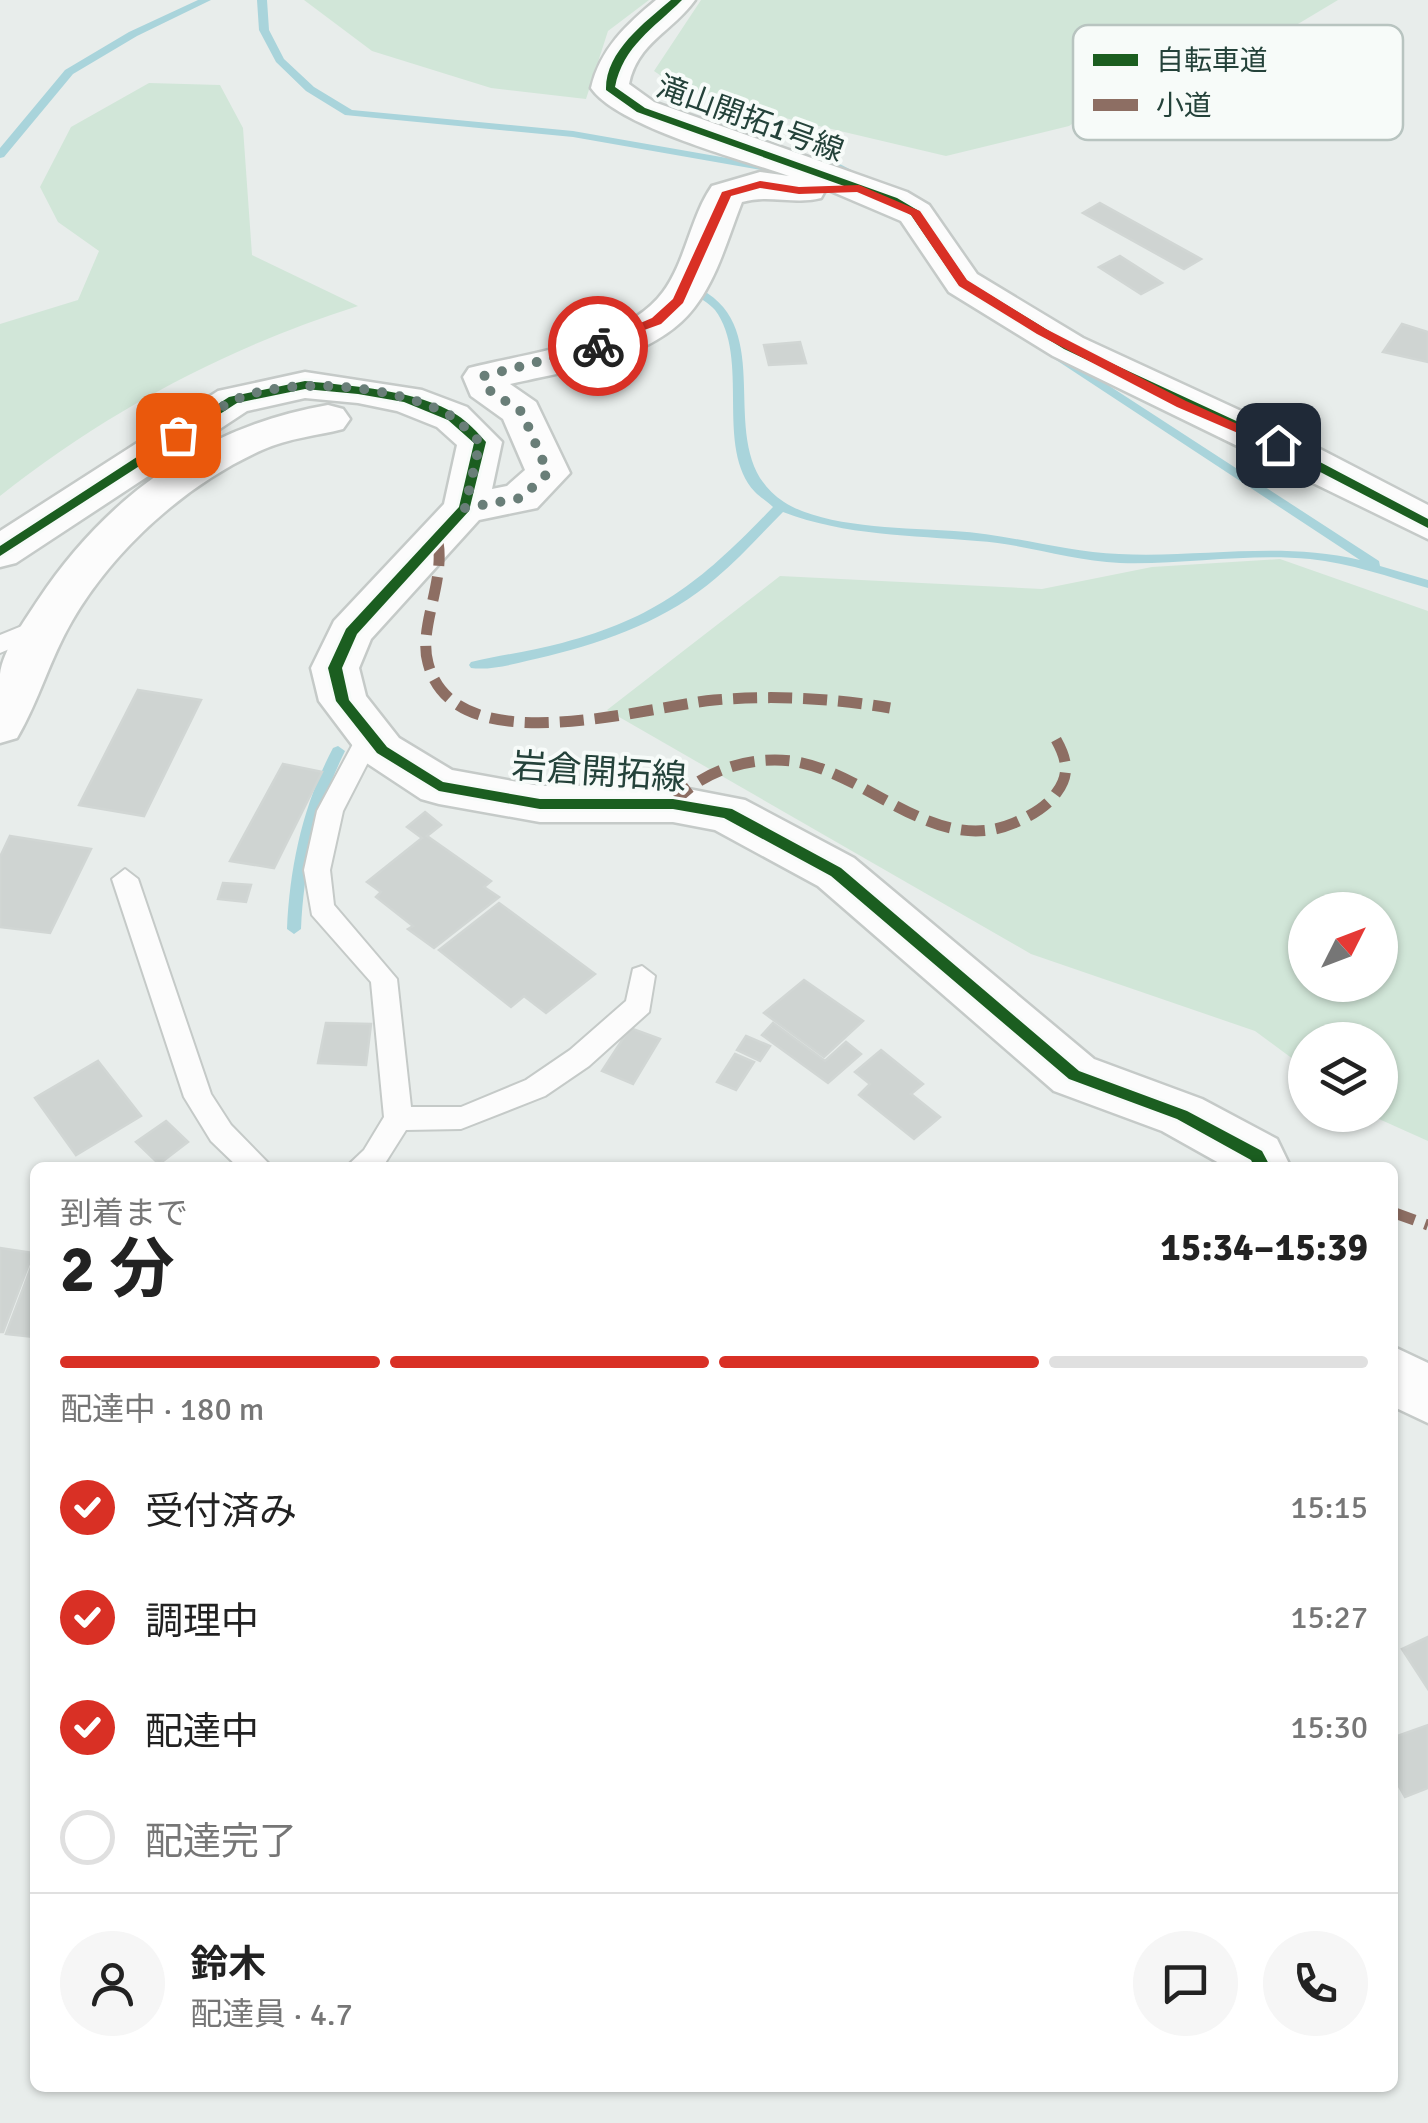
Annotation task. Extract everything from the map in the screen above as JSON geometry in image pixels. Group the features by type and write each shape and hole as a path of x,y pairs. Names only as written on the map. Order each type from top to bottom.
{"street":[{"name":"滝山開拓1号線","path":"678,0 628,44 612,68 610,88 641,110 859,188 916,213 963,283 1068,347 1278,445 1428,524"},
{"path":"0,726 48,624 128,520 210,456 264,431 311,420 352,417 396,424 470,487 521,498 548,473 522,412 486,388 484,376 570,356 656,321 678,301 726,194 736,188 760,184 799,190 859,188"},
{"path":"0,552 234,400 305,385 408,400 452,417 480,442 470,487"},
{"name":"岩倉開拓線","path":"470,487 351,632 335,668 343,701 382,750 439,786 540,804 674,804 727,814 836,872 1074,1075 1182,1115 1258,1156 1260,1162"}],"lane":[{"path":"0,645 48,624"},
{"path":"368,1162 398,1118 384,979 322,908 317,870 330,811 370,736"},
{"path":"125,879 198,1097 222,1134 252,1162"},
{"path":"398,1118 460,1118 546,1083 586,1056 639,1005 642,976"}],"green space":[{"path":"304,0 649,0 608,31 586,99 491,88 372,51"},
{"path":"701,0 1338,0 1296,25 1073,25 1073,123 946,156 768,114 676,86 654,71"},
{"path":"149,83 220,85 243,128 252,255 358,306 262,341 170,384 83,436 0,496 0,324 78,300 99,251 58,222 40,187 71,127"},
{"path":"1280,559 1428,611 1428,1141 1398,1128 1398,1022 1288,1022 1288,1055 1255,1031 1031,954 607,710 780,576 1042,589 1152,567"}],"building":[{"path":"1100,203 1201,259 1184,269 1083,213"},
{"path":"1120,256 1162,283 1141,294 1099,267"},
{"path":"1402,324 1428,332 1428,362 1383,352"},
{"path":"800,342 806,363 769,365 764,345"},
{"path":"138,690 201,700 144,816 79,805"},
{"path":"283,764 322,772 274,868 230,861"},
{"path":"425,812 441,825 427,836 491,881 484,887 499,897 434,948 408,929 413,926 376,897 381,892 367,882 422,838 407,827"},
{"path":"10,836 91,849 50,933 0,927 0,857"},
{"path":"223,883 251,885 246,902 218,899"},
{"path":"499,903 595,974 546,1013 524,996 511,1007 439,950"},
{"path":"804,980 863,1021 824,1057 764,1013"},
{"path":"326,1023 371,1024 366,1065 318,1063"},
{"path":"773,1023 825,1061 846,1042 861,1054 828,1083 762,1035"},
{"path":"630,1028 660,1039 633,1084 602,1071"},
{"path":"746,1036 770,1046 760,1061 737,1050"},
{"path":"881,1050 923,1084 911,1094 940,1117 914,1139 859,1095 870,1084 855,1072"},
{"path":"735,1054 754,1062 736,1090 717,1082"},
{"path":"98,1061 141,1116 76,1155 35,1098"},
{"path":"166,1121 188,1142 157,1162 136,1142"},
{"path":"0,1248 30,1253 30,1261 0,1332"},
{"path":"30,1270 30,1336 6,1334"},
{"path":"1428,1637 1428,1689 1402,1649"},
{"path":"1428,1725 1428,1788 1405,1797 1398,1785 1398,1736"}],"waterway":[{"path":"0,155 69,72 133,34 206,0"},
{"path":"262,0 264,30 280,60 310,89 349,113 573,134 778,170"},
{"path":"803,161 828,162 883,189"},
{"path":"694,289 719,306 732,332 745,462 758,488 781,506"},
{"path":"1051,352 1375,564"},
{"path":"476,665 592,639 648,617 709,577 781,506"},
{"path":"781,506 831,523 984,537 1097,557 1329,557 1428,584"},
{"path":"294,929 305,837 338,751"}],"marked path":[{"path":"437,538 441,568 427,645 428,666 446,696 475,714 513,722 556,722 716,700 759,698 825,700 890,708"},
{"path":"673,804 685,790 712,774 762,760 793,761 822,769 935,823 966,831 985,831 1027,817 1059,790 1066,773 1065,755 1054,736"},
{"path":"1398,1214 1428,1225"}],"cycle path":[{"path":"677,0 634,38 613,74 610,88 641,110 893,200 915,213 963,283 1068,347 1278,445 1428,524"},
{"path":"0,552 233,400 305,385 407,399 452,417 480,442 465,508 351,632 335,668 343,701 382,750 439,786 540,804 673,804 727,813 836,872 1074,1075 1182,1115 1257,1156 1260,1162"}],"way so far":[{"path":"178,435 234,400 305,385 358,390 408,400 452,417 480,442 465,508 521,498 548,473 522,412 486,388 484,376 598,346"}],"route":[{"path":"598,346 656,321 678,301 726,194 760,184 799,190 859,188 916,213 963,283 1068,347 1182,404 1278,445"}]}
